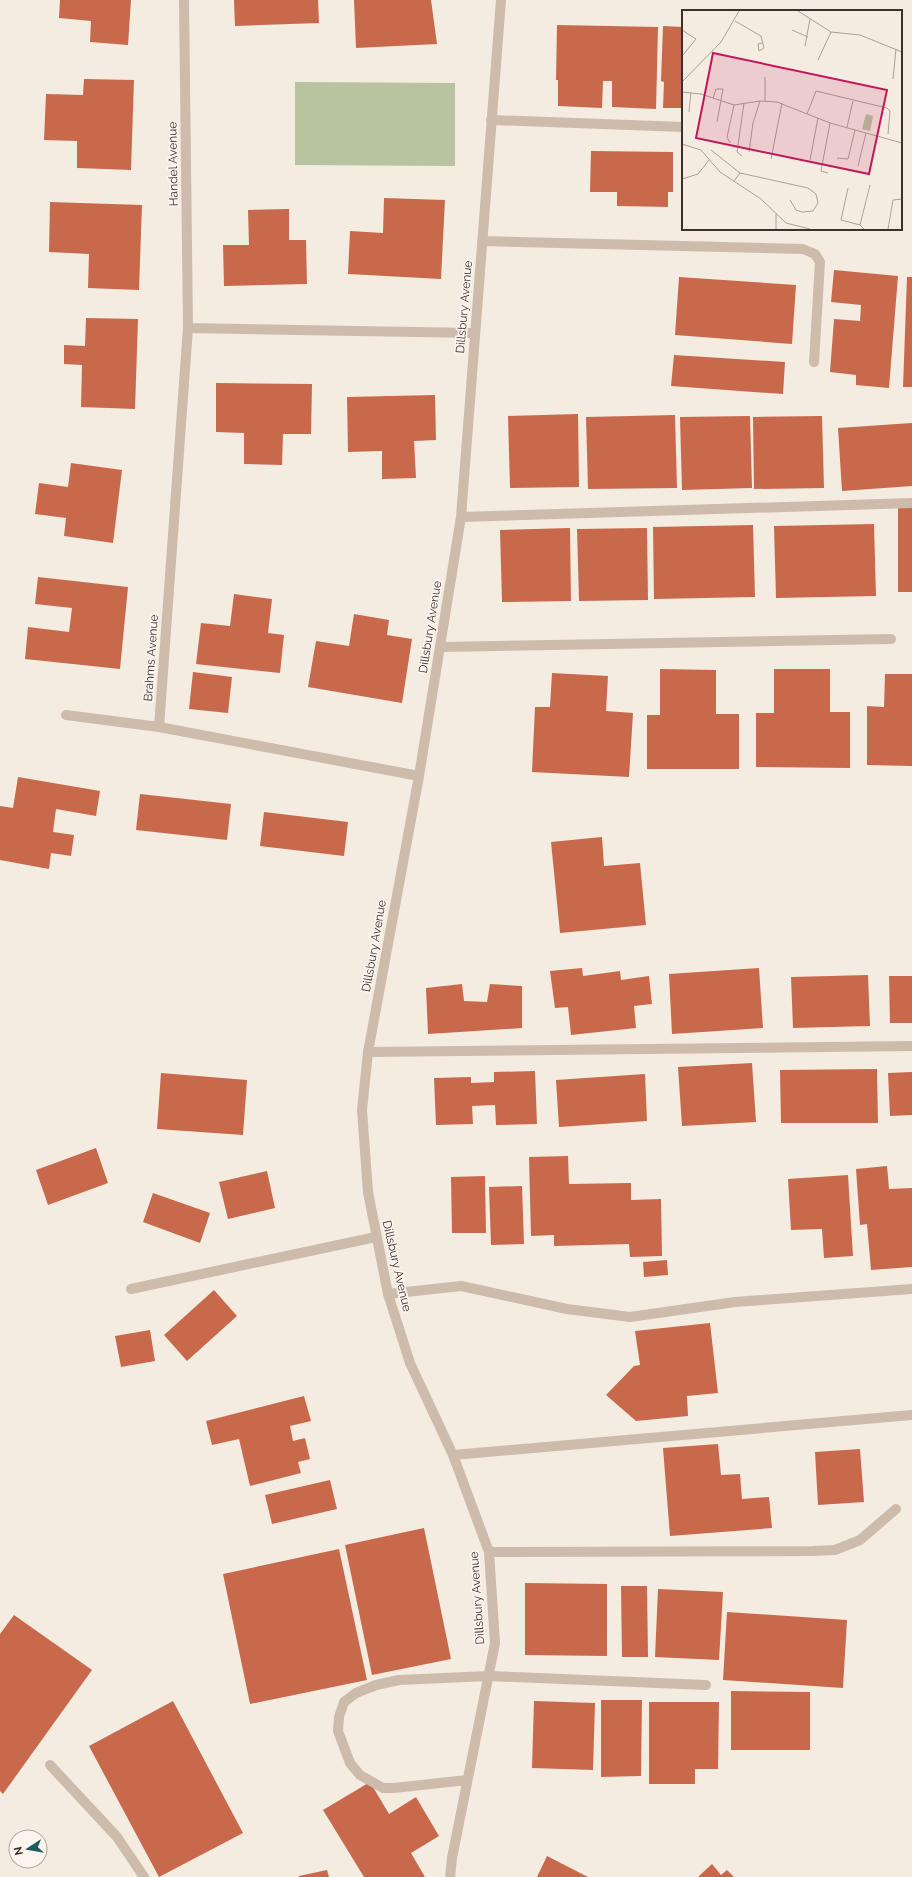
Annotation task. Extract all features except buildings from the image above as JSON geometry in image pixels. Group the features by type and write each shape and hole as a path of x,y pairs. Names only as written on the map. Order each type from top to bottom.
{"street":[{"name":"Handel Avenue","path":"184,0 188,328"},
{"name":"Dillsbury Avenue","path":"450,1877 452,1858 467,1780 495,1643 489,1552 453,1455 410,1363 388,1294 368,1192 362,1110 368,1052 419,776 461,517 474,333 501,0"},
{"path":"491,120 682,127"},
{"path":"482,241 803,249 815,254 820,262 814,362"},
{"path":"188,328 474,333"},
{"name":"Brahms Avenue","path":"159,728 188,328"},
{"path":"461,517 912,503"},
{"path":"440,647 891,638"},
{"path":"66,715 159,728 419,776"},
{"path":"368,1052 912,1046"},
{"path":"131,1289 376,1237"},
{"path":"388,1294 461,1286 567,1309 630,1318 735,1302 912,1289"},
{"path":"453,1455 912,1415"},
{"path":"489,1552 835,1550 860,1540 896,1509"},
{"path":"467,1780 383,1788 360,1775 350,1763 338,1731 338,1717 344,1702 356,1693 376,1685 399,1680 488,1676 706,1685"},
{"path":"50,1765 117,1837 144,1877"}],"green space":[{"path":"295,82 455,83 455,166 295,165"}]}
